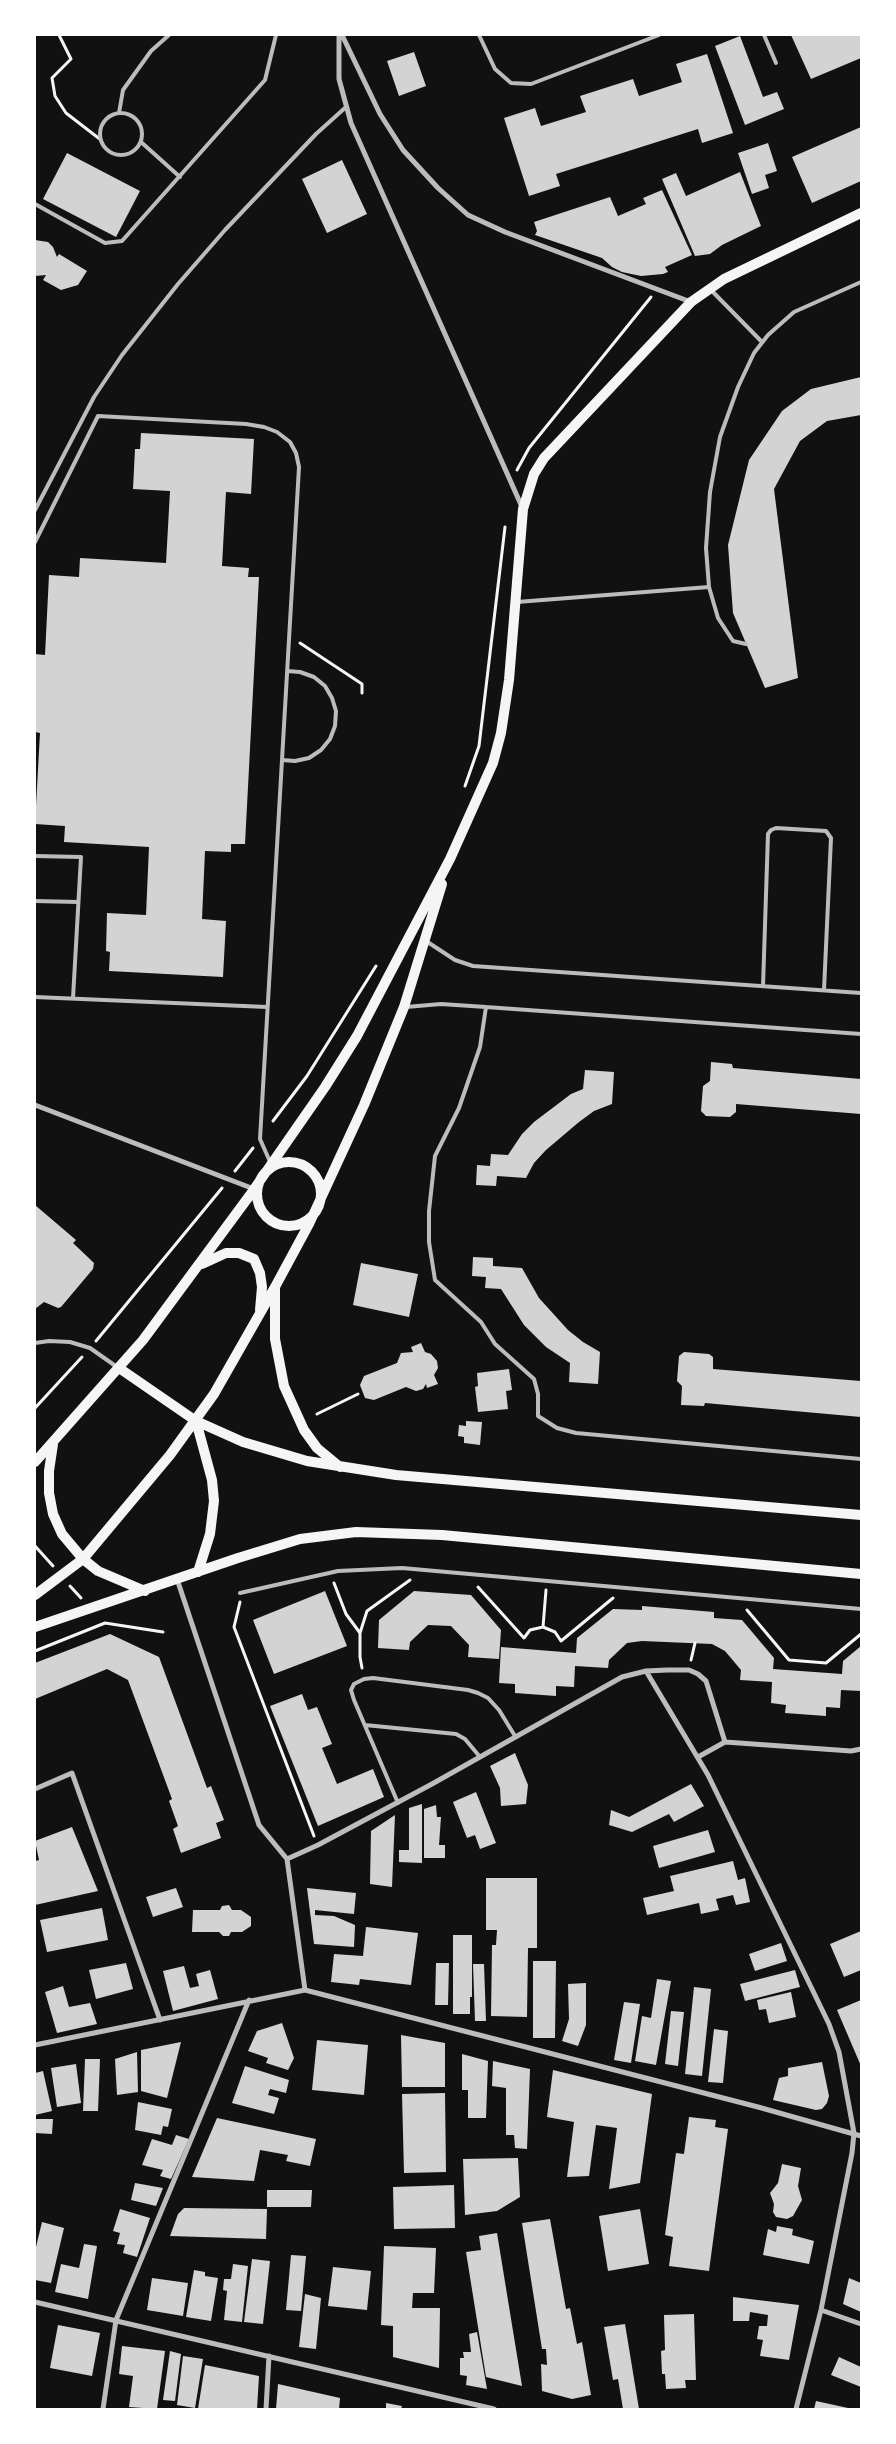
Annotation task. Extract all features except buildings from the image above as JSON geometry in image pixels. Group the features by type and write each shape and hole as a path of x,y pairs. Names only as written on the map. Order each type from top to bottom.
{"main road":[{"path":"35,1462 119,1368 257,1186 326,1087 357,1036 450,859 493,763 505,706 523,509 534,474 544,458 691,302 709,288 792,245 861,213"},
{"path":"37,1593 83,1559 196,1421 260,1314 316,1210 364,1105 404,1008 450,859"},
{"path":"257,1186 258,1201 262,1211 269,1219 279,1224 289,1226 300,1224 316,1210 320,1200 320,1190 312,1172 294,1162 269,1167"},
{"path":"196,1268 226,1252 239,1254 254,1260 260,1273 262,1287 260,1314"},
{"path":"275,1287 276,1339 284,1386 304,1430 317,1448 341,1467"},
{"path":"119,1368 196,1421 243,1442 277,1453 341,1467 449,1480 861,1515"},
{"path":"196,1421 212,1480 214,1501 210,1534 198,1572"},
{"path":"53,1444 49,1471 53,1514 62,1534 83,1559 98,1570 145,1591"},
{"path":"35,1627 300,1539 365,1532 442,1535 861,1574"}],"street":[{"path":"341,35 339,79 355,132 523,509"},
{"path":"341,35 380,114 403,150 438,188 468,215 505,232 691,302"},
{"path":"35,1105 228,1180 257,1186"},
{"path":"177,1579 260,1825 287,1859 305,1990"},
{"path":"287,1859 398,1803 622,1677 646,1671 689,1670 698,1674 706,1681 725,1742"},
{"path":"646,1671 698,1756 835,2037 854,2133 852,2153 822,2310 796,2409"},
{"path":"698,1756 725,1742 851,1752 861,1749"},
{"path":"35,1789 72,1772 160,2020"},
{"path":"35,2045 305,1990 861,2136"},
{"path":"103,2409 116,2320 249,2000"},
{"path":"35,2302 494,2409"},
{"path":"822,2310 861,2324"},
{"path":"266,2409 269,2356"}],"lane":[{"path":"119,113 123,90 151,51 169,35"},
{"path":"35,204 105,243 122,241 265,80 276,35"},
{"path":"479,35 495,69 511,83 531,84 659,35"},
{"path":"764,35 776,63"},
{"path":"35,510 94,397 122,355 178,284 225,230 316,134 346,107"},
{"path":"119,113 136,119 142,130 141,142 131,153 116,154 104,146 101,140 102,126 106,120 119,113"},
{"path":"141,142 180,177"},
{"path":"746,644 733,641 718,618 709,587 706,548 710,492 720,436 738,387 754,353 762,342 794,312 861,282"},
{"path":"709,288 762,342"},
{"path":"35,542 98,416 246,424 264,427 277,432 290,442 296,453 299,467 260,1139 269,1167"},
{"path":"515,602 709,587"},
{"path":"282,760 295,761 309,758 321,750 330,739 335,726 336,712 332,698 324,686 314,677 300,672 287,671"},
{"path":"763,986 768,834 776,828 826,831 831,838 824,990"},
{"path":"35,856 81,857 73,998"},
{"path":"35,901 78,902"},
{"path":"424,940 455,960 473,966 861,993"},
{"path":"35,997 267,1007"},
{"path":"404,1008 441,1004 861,1034"},
{"path":"486,1007 480,1047 459,1108 435,1156 429,1211 429,1242 435,1280 482,1322 495,1344 534,1379 538,1394 538,1416 557,1428 576,1433 861,1459"},
{"path":"35,1343 49,1340 70,1342 90,1348 119,1368"},
{"path":"240,1593 330,1573 402,1568 861,1609"},
{"path":"398,1803 351,1690 354,1684 364,1679 468,1690 478,1693 488,1698 499,1710 516,1736"},
{"path":"365,1725 456,1734 465,1739 480,1756"}],"path":[{"path":"60,35 70,60 52,78 55,96 66,113 101,140"},
{"path":"510,482 529,448 658,290"},
{"path":"463,792 480,746 506,520"},
{"path":"289,636 362,684 362,693"},
{"path":"35,1408 90,1348 260,1139 307,1076 379,961"},
{"path":"317,1414 358,1394"},
{"path":"364,1679 360,1657 360,1633 367,1611 426,1570"},
{"path":"330,1573 346,1614 360,1633"},
{"path":"467,1574 524,1638 530,1630 543,1627 555,1632 561,1641 625,1588"},
{"path":"543,1627 547,1581"},
{"path":"240,1593 234,1627 318,1845"},
{"path":"737,1598 789,1660 826,1663 861,1634"},
{"path":"35,1651 105,1623 163,1632"}]}
